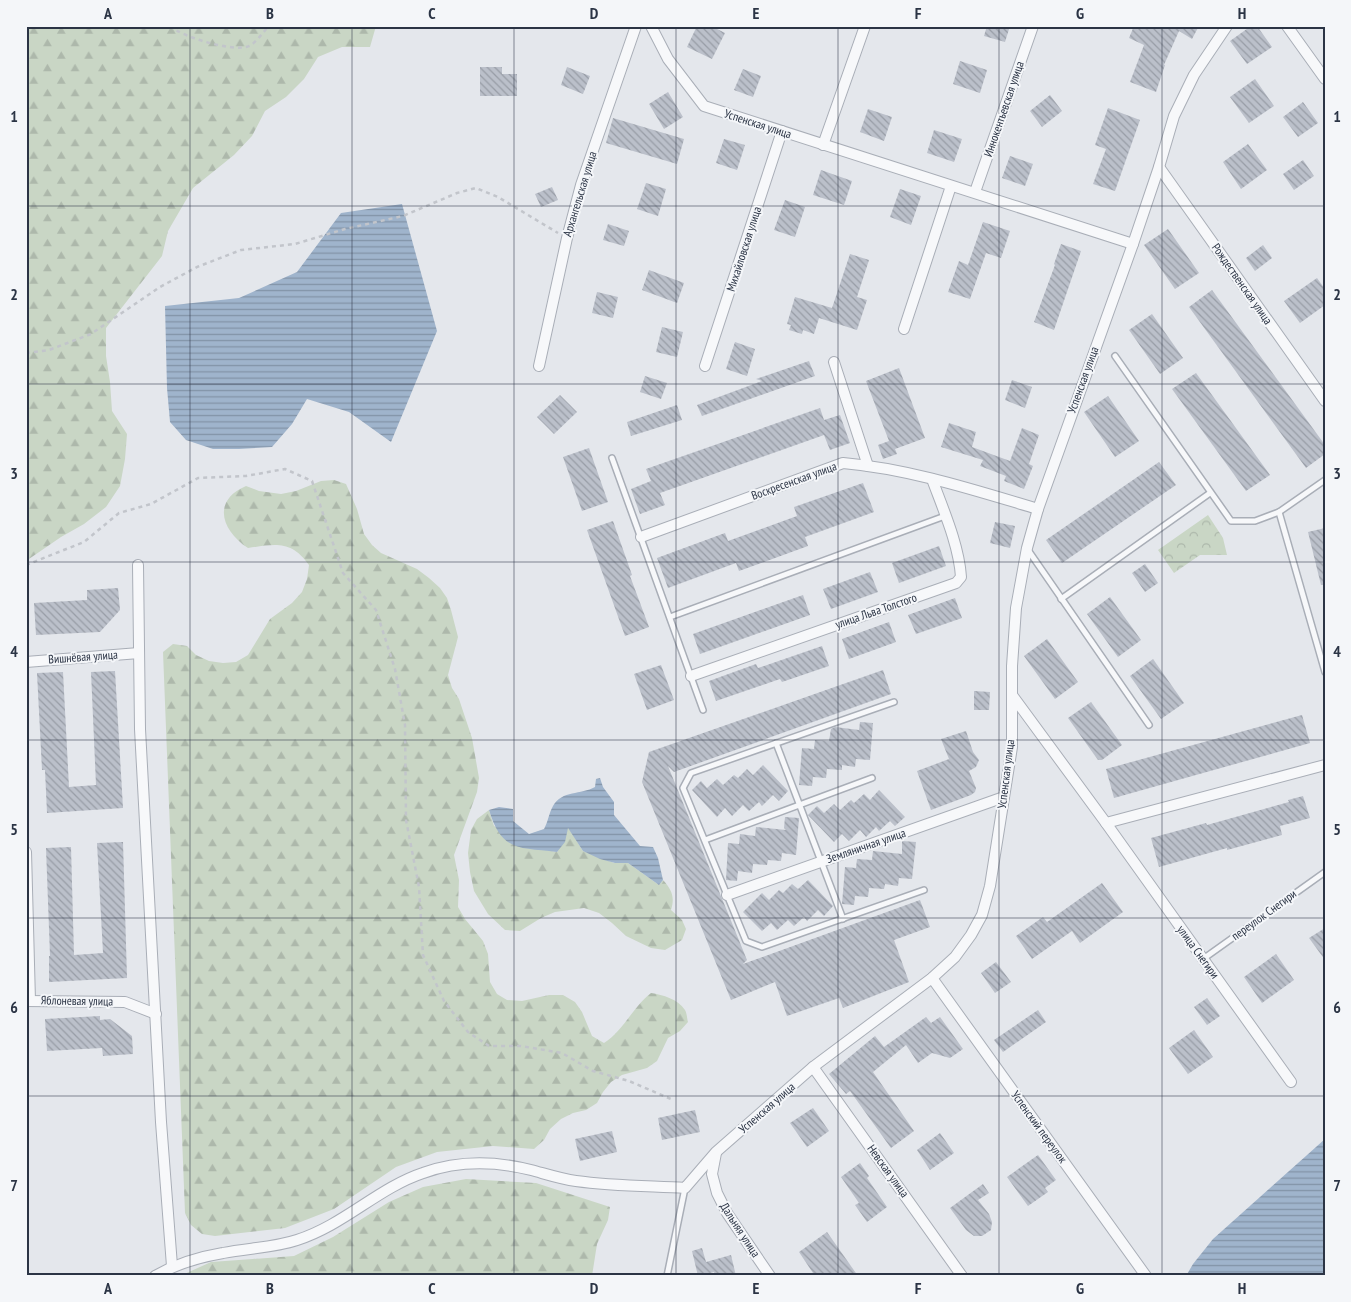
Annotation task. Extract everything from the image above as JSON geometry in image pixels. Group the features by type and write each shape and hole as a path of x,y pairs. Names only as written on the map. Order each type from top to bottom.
{"street":[{"name":"Архангельская улица","path":"540,366 567,238 581,185 636,26"},
{"name":"Успенская улица","path":"651,26 668,59 704,106 1132,244"},
{"path":"823,144 865,26"},
{"name":"Иннокентьевская улица","path":"975,192 1033,26"},
{"name":"Успенская улица","path":"685,1188 716,1152 813,1067 932,978 955,957 971,936 982,915 990,886 1012,746 1012,666 1016,608 1027,548 1038,508 1159,167 1174,116 1194,74 1227,26"},
{"path":"1287,26 1325,79"},
{"name":"Михайловская улица","path":"705,366 782,131"},
{"name":"Рождественская улица","path":"1159,167 1325,401"},
{"path":"904,330 952,186"},
{"path":"834,362 868,466"},
{"name":"Воскресенская улица","path":"641,537 843,463 942,480 1038,508"},
{"name":"улица Льва Толстого","path":"691,676 956,583 962,577 961,567 946,515 932,479"},
{"path":"138,565 140,729 161,1122 172,1266"},
{"name":"Вишнёвая улица","path":"26,662 139,653"},
{"name":"улица Снегири","path":"1012,695 1291,1082"},
{"path":"1106,823 1325,764"},
{"name":"Земляничная улица","path":"727,895 1004,797"},
{"path":"26,852 28,1001"},
{"name":"Успенский переулок","path":"932,978 1146,1276"},
{"name":"Яблоневая улица","path":"28,1001 125,1002 156,1014"},
{"name":"Невская улица","path":"813,1067 962,1276"},
{"name":"Дальняя улица","path":"716,1152 712,1174 716,1193 727,1213 770,1276"},
{"path":"155,1276 172,1266 222,1253 287,1243 317,1234 395,1186 423,1173 452,1165 478,1163 506,1164 573,1181 685,1188"}],"lane":[{"path":"1115,356 1231,522 1255,521 1279,512 1325,480"},
{"path":"612,458 703,710"},
{"path":"1061,599 1210,493"},
{"path":"1279,512 1325,672"},
{"path":"670,618 946,515"},
{"path":"1027,548 1149,725"},
{"path":"894,702 691,773 684,788 746,941 762,947 924,890"},
{"path":"776,743 843,919"},
{"path":"705,840 872,778"},
{"name":"переулок Снегири","path":"1203,959 1325,872"},
{"path":"667,1276 685,1188"}],"path":[{"path":"170,26 174,30 192,37 235,49 250,46 269,26"},
{"path":"26,353 49,350 91,334 197,266 241,250 295,244 345,229 403,216 448,197 476,188 498,197 567,238"},
{"path":"26,565 84,542 119,513 151,504 198,478 246,476 286,469 312,481 343,573 376,610 395,669 405,725 406,820 419,887 423,955 444,1001 468,1032 489,1046 521,1046 562,1053 593,1071 629,1081 671,1099"}],"green space":[{"path":"26,26 376,26 370,47 342,47 318,57 304,79 286,97 265,111 252,136 234,155 193,188 168,231 162,256 106,328 106,356 112,411 127,434 120,486 106,507 84,524 26,561"},
{"path":"334,480 346,484 357,509 364,534 372,545 381,553 417,569 429,578 447,598 451,610 458,637 448,675 452,688 459,699 472,738 479,778 477,792 454,855 459,880 458,907 483,941 488,954 490,982 497,994 507,1000 522,1001 549,995 563,995 575,1002 582,1012 592,1036 604,1043 617,1032 638,1005 651,993 665,996 682,1006 686,1011 688,1022 680,1031 668,1038 657,1061 647,1068 622,1075 611,1082 597,1103 586,1110 573,1113 561,1119 534,1149 493,1146 437,1152 396,1167 334,1209 285,1228 215,1236 202,1234 191,1225 185,1213 163,652 173,644 187,646 196,655 209,661 223,663 236,662 248,655 270,619 292,603 302,592 307,579 309,565 296,551 282,546 267,545 248,548 239,541 227,525 224,508 235,492 246,486 259,491 281,494 296,491 321,481"},
{"path":"1208,515 1223,538 1227,555 1200,555 1174,573 1158,550"},
{"path":"489,810 494,826 546,850 557,852 568,827 583,851 614,863 628,863 659,885 663,880 672,894 671,910 682,920 686,929 682,940 665,950 651,948 626,936 599,913 584,908 555,912 520,931 505,930 488,914 474,891 470,872 468,853 471,830 477,819"},
{"path":"466,1179 536,1183 610,1207 608,1220 597,1244 592,1276 180,1276 211,1262 294,1256 333,1237 389,1202 423,1187"}],"water":[{"path":"402,204 437,331 391,442 349,412 307,399 292,424 272,447 213,449 186,440 170,422 167,388 165,306 239,298 297,272 341,213"},
{"path":"600,778 603,787 614,802 614,815 640,846 653,847 658,858 663,880 659,885 628,863 615,863 600,859 583,851 568,828 565,842 557,852 523,848 514,845 506,841 494,824 489,810 499,807 513,809 513,821 529,834 544,829 552,809 561,797 595,787 596,779"},
{"path":"1325,1139 1325,1276 1186,1276 1213,1239"}],"building":[{"path":"697,26 711,26 725,33 712,59 687,47"},
{"path":"987,26 1010,26 1005,42 984,36"},
{"path":"1134,26 1199,26 1192,39 1179,31 1164,65 1156,92 1130,82 1144,45 1129,38"},
{"path":"1251,26 1257,26 1272,47 1247,64 1230,41"},
{"path":"960,61 987,70 980,93 953,84"},
{"path":"480,67 502,67 502,74 517,74 517,96 480,96"},
{"path":"567,67 590,76 583,94 561,85"},
{"path":"743,69 761,76 753,97 734,90"},
{"path":"1255,79 1274,106 1249,123 1230,97"},
{"path":"668,92 683,117 664,129 649,104"},
{"path":"1050,95 1062,111 1042,127 1030,111"},
{"path":"1303,102 1318,123 1298,137 1283,117"},
{"path":"1108,108 1140,120 1115,191 1093,184 1106,149 1095,145"},
{"path":"868,109 892,117 884,141 860,132"},
{"path":"613,118 684,139 677,164 606,143"},
{"path":"934,130 962,139 954,162 927,153"},
{"path":"724,139 745,145 737,170 716,163"},
{"path":"1248,144 1267,170 1241,189 1223,162"},
{"path":"1010,156 1033,164 1025,186 1002,178"},
{"path":"1303,160 1314,176 1294,190 1283,174"},
{"path":"821,170 852,181 844,205 813,195"},
{"path":"646,183 666,189 658,216 637,209"},
{"path":"552,187 558,200 541,207 535,194"},
{"path":"900,189 921,196 911,225 890,217"},
{"path":"785,200 805,207 795,237 774,230"},
{"path":"983,222 1010,231 1001,258 986,253 970,299 948,292 959,261 968,265"},
{"path":"608,224 629,231 624,246 603,240"},
{"path":"1168,229 1199,273 1175,289 1144,245"},
{"path":"1061,244 1081,251 1054,330 1034,322"},
{"path":"1263,245 1272,258 1255,271 1246,258"},
{"path":"850,254 869,260 857,297 867,300 857,330 819,318 814,334 803,330 802,334 789,330 791,325 787,324 795,297 832,308"},
{"path":"649,270 684,283 677,303 642,290"},
{"path":"1317,278 1325,289 1325,305 1300,323 1284,301"},
{"path":"1212,290 1325,445 1325,454 1306,468 1189,307"},
{"path":"597,292 618,297 613,318 592,313"},
{"path":"1152,314 1183,358 1160,374 1129,330"},
{"path":"662,327 683,332 677,357 656,352"},
{"path":"735,342 755,349 747,376 726,369"},
{"path":"809,361 815,376 702,416 697,405 762,381 756,379"},
{"path":"899,368 925,438 895,449 897,454 883,459 878,445 889,441 866,381"},
{"path":"1196,373 1270,475 1246,491 1172,389"},
{"path":"645,376 667,383 661,399 640,392"},
{"path":"1012,380 1032,387 1025,408 1005,400"},
{"path":"560,395 577,412 554,434 537,417"},
{"path":"1108,396 1139,441 1115,457 1084,412"},
{"path":"677,405 682,420 631,436 627,422"},
{"path":"820,408 824,420 840,415 850,443 830,450 824,435 660,493 665,505 640,514 631,489 651,481 646,469"},
{"path":"949,423 976,432 972,447 1010,461 1022,428 1039,435 1029,464 1033,466 1024,489 1004,481 1006,476 980,466 983,460 941,447"},
{"path":"589,448 608,502 582,511 563,457"},
{"path":"1159,462 1176,485 1062,563 1046,540"},
{"path":"863,483 874,512 805,537 808,546 739,571 736,563 668,588 657,558 725,533 728,541 797,516 794,507"},
{"path":"613,521 632,575 630,576 649,627 625,636 587,530"},
{"path":"995,522 1015,526 1010,548 990,543"},
{"path":"1325,528 1325,585 1321,585 1308,532"},
{"path":"939,546 946,566 899,583 892,563"},
{"path":"1145,564 1158,583 1145,592 1132,573"},
{"path":"870,572 878,592 831,609 823,589"},
{"path":"118,588 120,610 100,632 36,635 34,603 87,600 87,590"},
{"path":"803,595 810,615 700,654 693,634"},
{"path":"1110,597 1141,640 1118,657 1087,614"},
{"path":"955,598 962,618 916,634 908,615"},
{"path":"889,622 896,642 849,659 842,639"},
{"path":"1047,639 1078,682 1055,699 1024,656"},
{"path":"822,646 829,666 782,682 780,679 716,701 709,681 756,664 758,668"},
{"path":"1153,659 1184,703 1161,719 1130,676"},
{"path":"661,665 674,700 647,710 634,674"},
{"path":"883,670 891,694 674,772 668,766 747,960 743,964 920,900 930,927 894,940 909,982 843,1008 839,998 787,1016 775,982 731,1000 642,782 649,752"},
{"path":"115,671 123,808 47,813 45,770 42,770 37,673 63,672 69,787 96,785 91,672"},
{"path":"974,691 990,692 989,710 974,710"},
{"path":"1091,702 1122,745 1102,760 1098,760 1068,718"},
{"path":"1302,715 1310,743 1114,798 1106,769"},
{"path":"860,722 873,723 870,760 856,759 855,767 842,765 842,770 827,769 826,778 813,777 812,786 799,785 802,748 814,749 815,740 829,741 831,729 835,727 859,730"},
{"path":"966,731 973,752 979,760 976,767 969,771 976,788 975,792 931,810 917,771 949,759 941,739"},
{"path":"763,765 788,791 779,801 773,795 762,806 759,802 749,811 743,805 732,816 725,808 717,817 692,790 701,781 707,788 717,779 723,785 734,775 738,778 747,769 753,775"},
{"path":"879,790 905,817 895,826 890,821 879,831 876,827 866,837 860,830 849,841 842,834 834,842 808,815 817,806 824,813 834,804 840,810 851,800 854,803 864,794 870,800"},
{"path":"1303,796 1310,818 1280,826 1282,835 1159,867 1151,838 1206,823 1207,825 1289,802 1288,800"},
{"path":"785,817 799,818 796,855 782,853 781,861 768,860 767,865 753,864 752,873 738,871 737,881 726,880 728,843 739,844 740,834 755,836 756,827 786,830 784,828"},
{"path":"902,841 916,842 912,879 899,878 898,886 885,884 884,889 869,888 868,897 855,896 854,905 842,904 845,867 856,868 857,859 872,860 873,851 902,854"},
{"path":"123,842 127,978 49,982 50,956 46,848 71,847 74,955 103,953 97,843"},
{"path":"808,880 833,906 824,916 818,910 807,921 804,917 794,926 788,920 777,930 771,923 762,931 743,912 762,893 769,900 779,890 783,893 792,884 798,889"},
{"path":"1102,883 1123,912 1080,943 1072,931 1032,959 1016,936 1043,917 1047,922"},
{"path":"1325,928 1325,960 1309,938"},
{"path":"1276,954 1294,980 1262,1003 1244,977"},
{"path":"996,962 1011,982 995,993 981,973"},
{"path":"1207,998 1220,1016 1207,1025 1194,1007"},
{"path":"1038,1010 1046,1022 1003,1052 994,1040"},
{"path":"100,1016 100,1020 110,1019 132,1036 133,1054 103,1056 102,1048 47,1051 45,1019"},
{"path":"926,1017 931,1023 940,1017 963,1049 950,1058 932,1053 918,1063 906,1045 873,1072 914,1131 891,1148 850,1091 846,1094 829,1074 875,1036 884,1047"},
{"path":"1194,1030 1213,1057 1188,1074 1169,1048"},
{"path":"813,1108 829,1131 807,1147 790,1123"},
{"path":"695,1110 700,1132 662,1140 658,1118"},
{"path":"612,1131 617,1152 580,1161 575,1139"},
{"path":"940,1133 954,1153 930,1170 917,1150"},
{"path":"1038,1155 1056,1180 1045,1188 1048,1192 1028,1206 1007,1177"},
{"path":"860,1163 869,1176 867,1178 887,1207 867,1222 855,1205 859,1203 841,1177"},
{"path":"983,1184 989,1193 978,1200 989,1214 992,1222 991,1230 982,1236 974,1236 966,1230 950,1208"},
{"path":"827,1232 858,1276 815,1276 799,1252"},
{"path":"702,1248 706,1262 731,1255 736,1276 715,1276 714,1272 698,1276 692,1251"}]}
